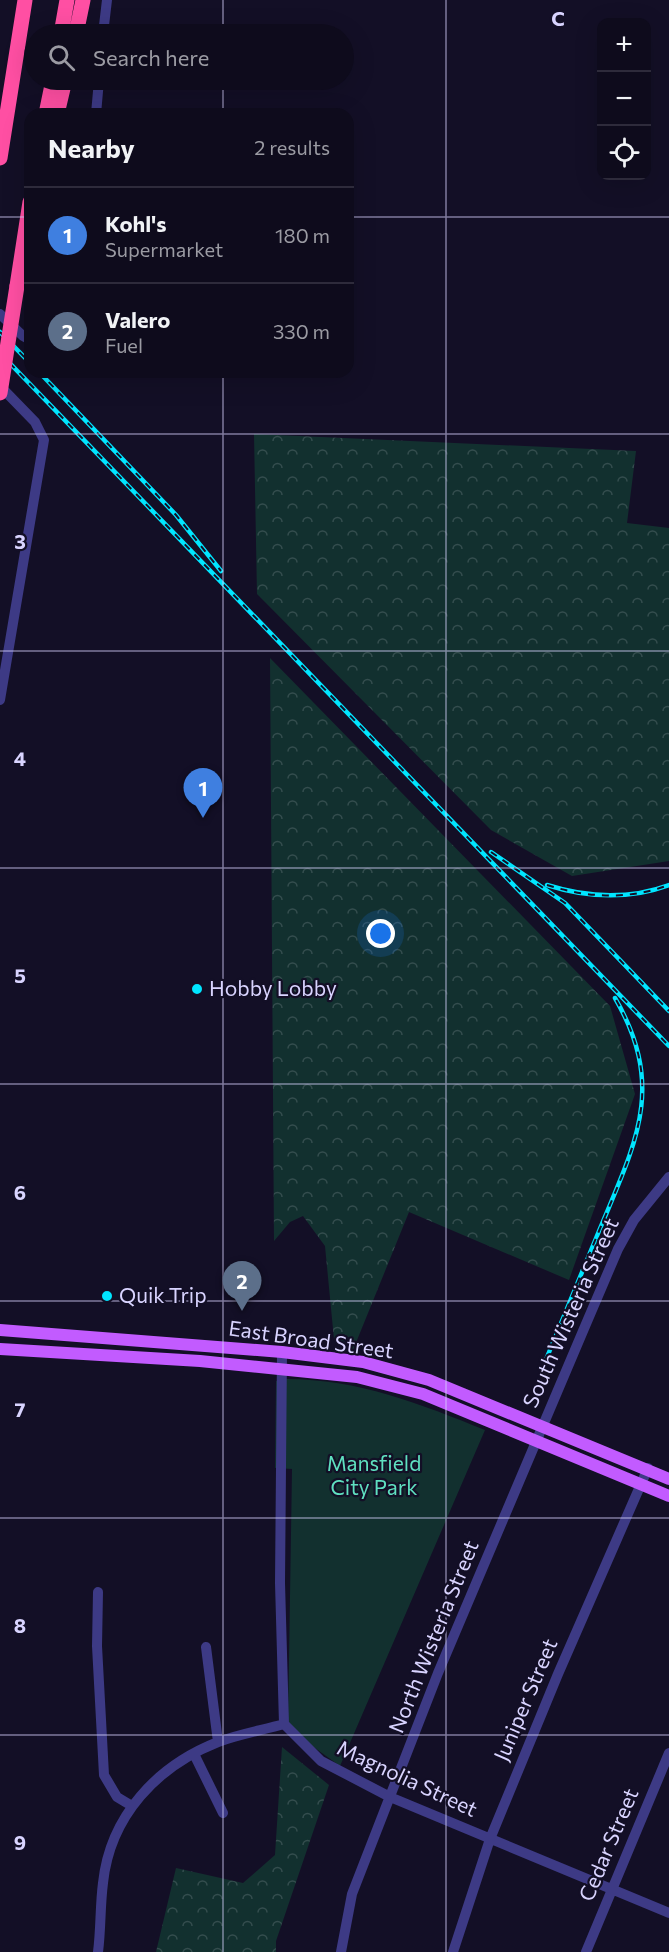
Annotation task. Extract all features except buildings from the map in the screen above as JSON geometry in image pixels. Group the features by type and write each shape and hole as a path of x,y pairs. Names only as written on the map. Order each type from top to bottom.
{"highway":[{"path":"0,158 26,0"},
{"path":"63,24 67,0"},
{"path":"78,24 83,0"},
{"path":"47,108 51,90"},
{"path":"58,108 63,90"},
{"path":"0,393 24,240"}],"main road":[{"name":"East Broad Street","path":"0,1330 282,1352 363,1362 429,1380 648,1468 669,1479"},
{"path":"58,1353 60,1333"},
{"path":"200,1361 201,1346"},
{"name":"East Broad Street","path":"0,1349 200,1361 357,1377 423,1394 669,1496"},
{"path":"357,1377 363,1362"},
{"path":"423,1394 429,1380"}],"street":[{"path":"104,24 106,0"},
{"path":"97,108 98,90"},
{"path":"0,314 24,336"},
{"path":"0,386 35,422 44,440 0,700"},
{"name":"South Wisteria Street","path":"536,1441 618,1249 634,1220 669,1177"},
{"path":"99,1952 103,1882 107,1862 113,1838 132,1806 157,1776 194,1754 219,1742 284,1724 280,1583 282,1352"},
{"name":"North Wisteria Street","path":"340,1952 352,1894 438,1673 536,1441"},
{"name":"Juniper Street","path":"453,1952 490,1839 558,1674 648,1468"},
{"path":"98,1592 104,1775 117,1797 132,1806"},
{"path":"206,1647 219,1742"},
{"name":"Magnolia Street","path":"284,1724 321,1761 390,1797 669,1913"},
{"name":"Cedar Street","path":"586,1952 669,1753"},
{"path":"194,1754 223,1813"}],"green space":[{"path":"254,434 636,451 627,523 669,528 669,861 572,876 491,830 257,594"},
{"path":"270,658 610,1006 635,1094 569,1280 409,1212 353,1350 334,1339 325,1246 303,1216 290,1222 274,1241"},
{"name":"Mansfield City Park","path":"313,1380 364,1388 413,1402 485,1430 340,1766 308,1743 288,1722 292,1469 275,1468 276,1381"},
{"path":"282,1747 329,1785 276,1941 276,1952 156,1952 176,1868 243,1883 275,1855"}],"railway":[{"path":"0,332 24,357"},
{"path":"0,353 24,378"},
{"path":"24,378 669,1046"},
{"path":"45,378 176,515 221,571"},
{"path":"491,852 565,903 669,1011"},
{"path":"547,885 578,893 608,896 638,893 669,885"},
{"path":"545,1362 624,1171 640,1116 642,1088 640,1060 631,1030 615,998"}],"place":[{"name":"Kohl's","path":"203,818"},
{"name":"Hobby Lobby","path":"197,989"},
{"name":"Quik Trip","path":"107,1296"},
{"name":"Valero","path":"242,1311"}]}
